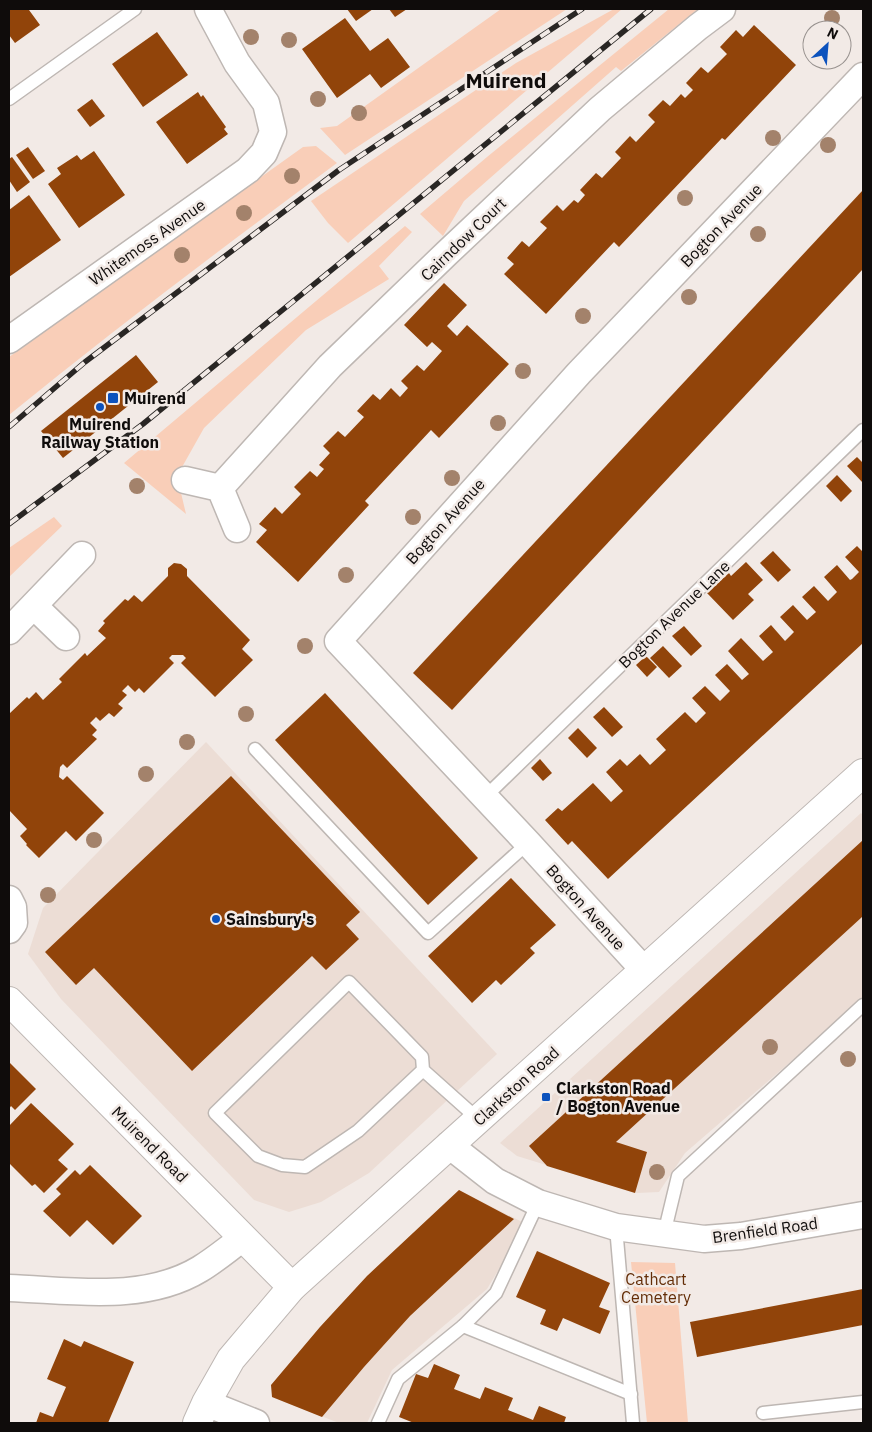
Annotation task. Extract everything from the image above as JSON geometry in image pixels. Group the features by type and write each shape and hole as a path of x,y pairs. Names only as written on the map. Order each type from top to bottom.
{"main road":[{"name":"Clarkston Road","path":"201,1413 231,1360 292,1287 863,773"},
{"name":"Muirend Road","path":"9,1001 292,1287"}],"street":[{"name":"Whitemoss Avenue","path":"9,340 248,170 264,153 273,132 266,103 237,63 209,9"},
{"name":"Cairndow Court","path":"220,488 330,366 447,253 600,109 722,9"},
{"name":"Bogton Avenue","path":"644,970 528,843 338,641 579,373 863,76"},
{"path":"185,480 220,488 237,529"},
{"path":"9,631 82,555"},
{"path":"34,606 66,637"},
{"path":"9,899 13,906 14,924 9,930"},
{"name":"Brenfield Road","path":"449,1145 495,1181 538,1203 616,1227 704,1239 741,1236 863,1215"},
{"path":"9,1288 120,1292 157,1287 199,1270 243,1238"},
{"path":"201,1413 256,1423"}],"lane":[{"path":"9,99 135,9"},
{"name":"Bogton Avenue Lane","path":"484,798 863,430"},
{"path":"255,749 428,932 528,843"},
{"path":"423,1070 358,1131 305,1167 282,1165 258,1156 216,1113 349,982 422,1057 423,1070 479,1120"},
{"path":"664,1234 678,1176 863,1005"},
{"path":"378,1423 398,1379 464,1326 496,1293 538,1203"},
{"path":"616,1227 633,1423"},
{"path":"464,1326 631,1394"},
{"path":"763,1413 863,1402"}],"shaded area":[{"path":"206,742 497,1054 369,1173 321,1202 289,1212 254,1200 61,999 28,954 43,908"},
{"path":"861,813 863,815 863,999 685,1153 659,1192 637,1193 517,1156 500,1143"},
{"path":"459,1190 526,1224 487,1289 392,1370 367,1423 339,1423 272,1397 320,1327 367,1276"}],"green space":[{"path":"501,9 567,9 345,155 320,128 337,126"},
{"path":"614,9 622,9 348,243 328,223 311,201 516,63"},
{"path":"669,9 698,9 621,71 616,67 464,201 443,236 420,214 487,157"},
{"path":"316,146 337,163 90,350 9,415 9,357 303,147"},
{"path":"405,226 412,232 379,266 389,279 306,330 204,428 177,476 186,514 124,463"},
{"path":"54,517 62,526 9,577 9,548"},
{"name":"Cathcart Cemetery","path":"631,1262 675,1263 688,1423 647,1423"}],"building":[{"path":"9,9 31,9 29,10 40,25 15,43 9,35"},
{"path":"347,9 373,9 356,21"},
{"path":"389,9 407,9 395,17"},
{"path":"345,18 370,51 388,38 410,67 381,88 370,74 337,98 302,49"},
{"path":"754,25 796,65 725,140 722,138 619,247 614,242 546,314 504,274 514,264 507,258 522,241 529,247 547,228 540,222 557,205 563,211 574,200 578,203 585,195 580,190 596,173 602,178 621,158 615,152 630,136 636,142 655,122 648,115 663,100 670,106 681,94 685,98 693,90 686,83 701,67 708,73 727,54 720,47 736,30 743,37"},
{"path":"157,32 188,75 143,107 112,64"},
{"path":"198,92 201,97 203,95 226,127 224,129 228,134 187,164 156,122"},
{"path":"92,99 105,116 90,127 77,110"},
{"path":"28,147 45,171 33,179 16,155"},
{"path":"94,151 125,195 79,228 48,184 61,174 57,168 77,155 81,160"},
{"path":"12,157 30,182 17,192 9,180 9,159"},
{"path":"863,190 863,269 452,710 413,673"},
{"path":"29,195 61,240 9,277 9,210"},
{"path":"444,283 467,305 447,326 457,336 467,325 509,364 439,438 431,430 365,501 369,505 298,582 256,542 267,530 259,524 275,507 282,514 301,494 294,487 310,471 317,477 324,469 319,465 330,453 323,446 338,431 345,437 364,417 357,411 373,394 380,400 391,388 400,397 408,388 401,381 417,365 424,371 442,351 432,342 427,347 404,325"},
{"name":"Muirend Railway Station","path":"136,355 158,382 63,458 41,431"},
{"path":"857,457 863,463 863,483 847,466"},
{"path":"837,475 852,491 841,502 826,486"},
{"path":"857,546 863,552 863,643 608,879 572,841 568,845 545,820 558,808 562,811 593,783 611,802 623,791 606,772 620,759 627,766 640,754 650,765 666,750 656,739 685,712 696,723 706,713 692,698 705,686 720,701 730,691 715,675 727,664 742,680 749,674 728,651 741,638 763,661 773,652 759,636 771,625 785,641 794,632 780,617 793,605 807,620 816,612 802,597 814,586 828,601 837,592 824,577 837,565 850,580 852,579 859,572 845,557"},
{"path":"773,551 791,570 778,582 760,563"},
{"path":"746,562 763,580 748,594 754,600 733,620 707,593 729,573 731,576"},
{"path":"174,563 181,564 187,569 187,576 250,640 242,649 253,660 215,697 181,663 186,658 183,655 172,655 169,658 174,663 144,693 139,688 135,692 128,685 122,691 127,695 118,704 123,708 114,717 109,713 100,721 96,717 90,723 97,730 92,735 97,739 67,768 63,764 60,767 59,777 63,780 67,776 104,813 76,841 66,831 39,858 20,836 27,829 9,810 9,714 27,697 29,699 36,692 43,700 62,682 59,679 85,653 87,656 106,638 98,631 105,623 103,621 125,599 128,601 134,595 142,602 168,576 168,568"},
{"path":"684,626 702,646 691,656 672,636"},
{"path":"663,646 682,666 669,678 650,658"},
{"path":"646,656 657,667 647,677 636,665"},
{"path":"325,693 478,858 428,905 275,740"},
{"path":"604,707 623,727 612,737 593,717"},
{"path":"578,728 597,748 587,758 568,738"},
{"path":"540,759 552,773 543,781 531,768"},
{"name":"Sainsbury's","path":"231,776 360,912 346,925 359,939 326,970 312,956 192,1071 94,968 76,985 45,952"},
{"path":"863,840 863,919 862,917 616,1142 647,1152 635,1193 547,1166 529,1146"},
{"path":"511,878 556,925 530,948 535,953 501,985 496,980 472,1003 428,956"},
{"path":"9,1062 36,1089 15,1110 11,1106 9,1109"},
{"path":"31,1103 74,1144 58,1160 68,1169 44,1193 35,1184 32,1186 9,1163 9,1126"},
{"path":"90,1165 142,1216 113,1245 87,1220 70,1237 43,1211 61,1194 56,1189 75,1170 80,1175"},
{"path":"459,1190 514,1219 410,1316 322,1417 272,1397 271,1385 320,1327 367,1276"},
{"path":"537,1251 610,1283 599,1307 610,1311 600,1334 563,1318 557,1331 540,1324 546,1310 516,1297"},
{"path":"863,1289 863,1325 697,1357 690,1322"},
{"path":"64,1339 81,1347 84,1341 134,1362 108,1423 36,1423 40,1412 53,1417 66,1387 47,1379"},
{"path":"434,1364 460,1375 454,1389 480,1399 485,1387 513,1398 508,1410 533,1420 539,1406 566,1417 564,1423 414,1423 399,1417 416,1374 428,1378"}],"railway":[{"path":"9,427 85,362 339,170 582,9"},
{"path":"9,524 143,424 651,9"}],"place":[{"name":"Muirend","path":"113,398"},
{"name":"Muirend Railway Station","path":"100,407"},
{"name":"Sainsbury's","path":"216,919"},
{"name":"Clarkston Road / Bogton Avenue","path":"546,1097"}],"district":[{"name":"Muirend","path":"506,81"}]}
